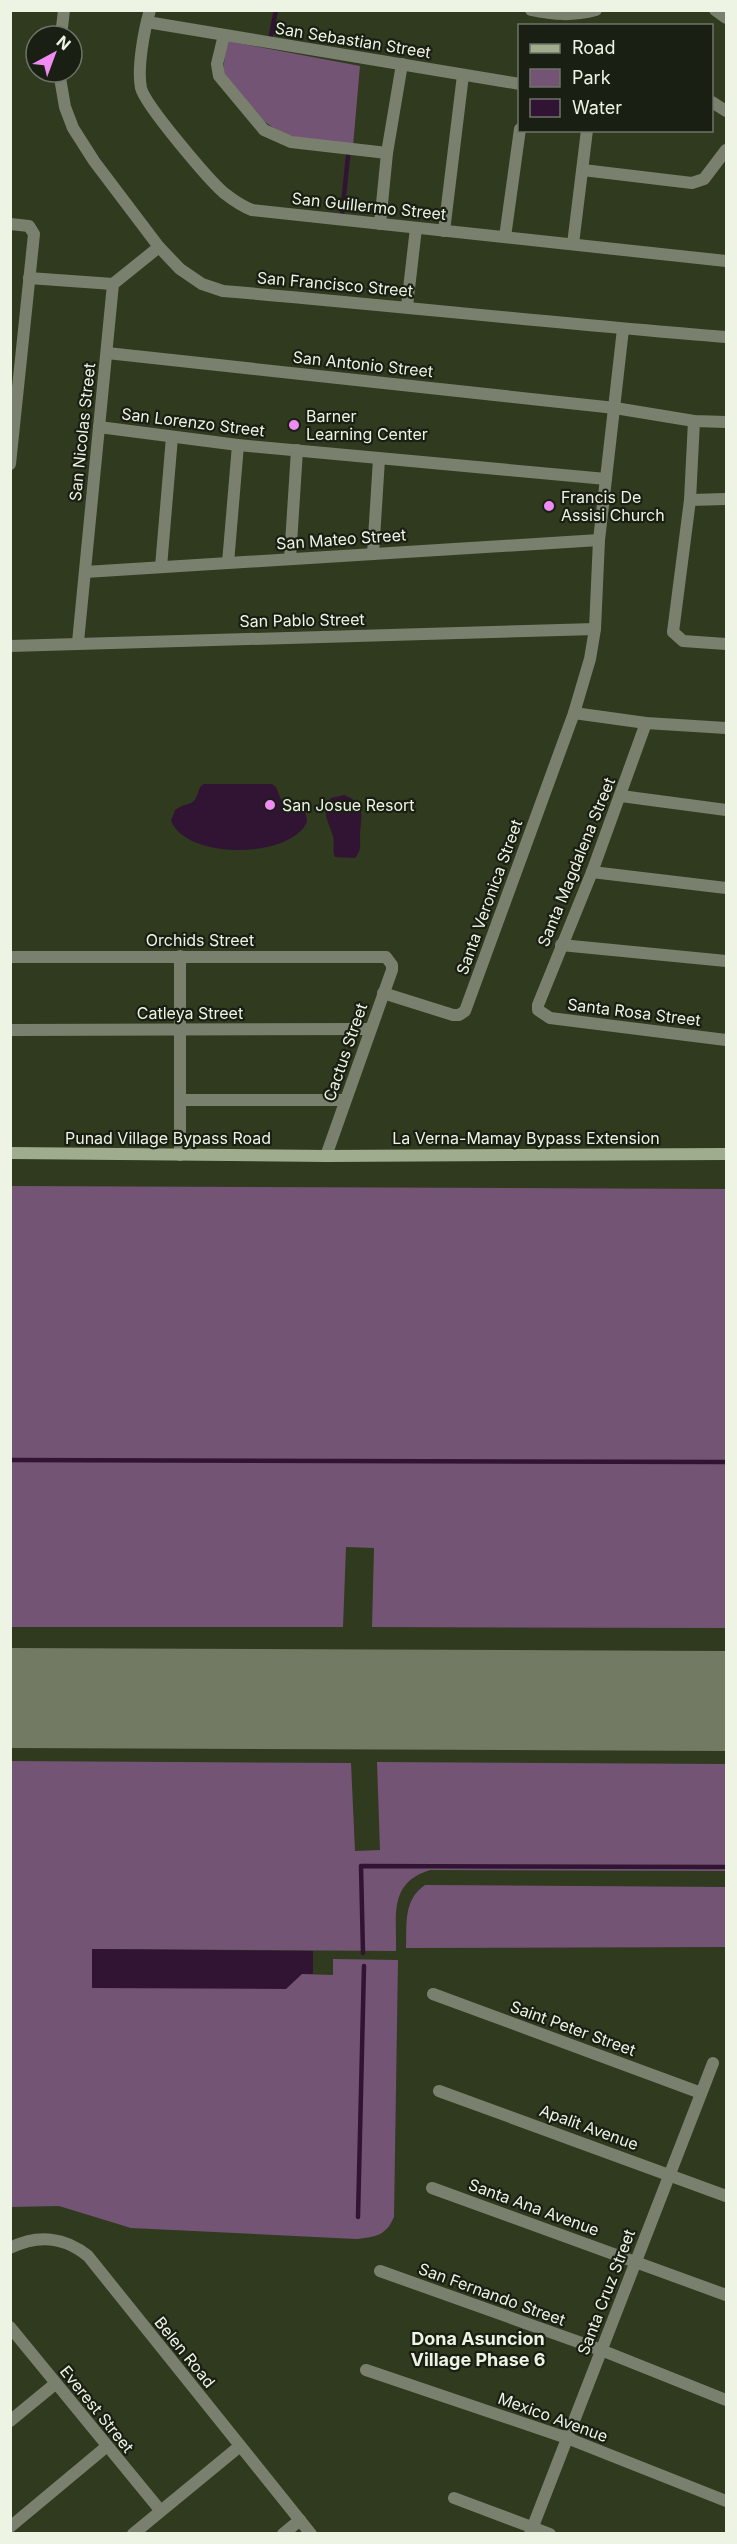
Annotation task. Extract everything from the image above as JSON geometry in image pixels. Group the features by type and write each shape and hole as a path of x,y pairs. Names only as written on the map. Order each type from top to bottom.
{"main road":[{"name":"Punad Village Bypass Road","path":"10,1153 326,1156"},
{"name":"La Verna-Mamay Bypass Extension","path":"326,1156 726,1154"}],"street":[{"path":"531,10 556,15 582,14 596,10"},
{"path":"715,10 726,18"},
{"name":"San Sebastian Street","path":"148,16 224,35 518,84"},
{"name":"San Guillermo Street","path":"148,16 140,71 141,90 149,104 209,179 239,205 252,210 726,261"},
{"path":"224,35 217,64 219,76 264,130 291,142 387,153"},
{"path":"380,224 387,153 402,64"},
{"path":"444,231 463,75"},
{"name":"San Francisco Street","path":"61,84 65,107 73,128 94,161 159,247 180,269 202,284 224,291 407,306 623,329 726,336"},
{"path":"713,103 726,111"},
{"path":"505,237 519,132"},
{"path":"573,244 587,132"},
{"path":"583,170 692,183 704,179 726,150"},
{"path":"10,224 29,226 34,231 10,464"},
{"path":"407,306 416,228"},
{"path":"29,278 113,284 159,247"},
{"name":"San Nicolas Street","path":"78,642 113,284"},
{"path":"623,329 599,540 595,629 585,678 574,713 646,723 726,728"},
{"name":"San Antonio Street","path":"106,353 615,408 694,421 726,422"},
{"path":"694,421 690,500 672,627 676,636 683,641 726,644"},
{"name":"San Lorenzo Street","path":"99,428 379,459 606,478"},
{"path":"161,567 172,437"},
{"path":"228,563 238,445"},
{"path":"290,559 297,450"},
{"path":"373,554 379,459"},
{"path":"690,500 726,499"},
{"name":"San Mateo Street","path":"85,572 599,540"},
{"name":"San Pablo Street","path":"10,646 78,642 595,629"},
{"name":"Santa Veronica Street","path":"383,993 453,1014 459,1015 465,1011 574,713"},
{"name":"Santa Magdalena Street","path":"540,1013 538,1005 592,872 646,723"},
{"path":"621,796 726,810"},
{"path":"592,872 726,888"},
{"path":"561,945 726,961"},
{"path":"180,956 180,1155"},
{"name":"Orchids Street","path":"10,957 380,956 389,960"},
{"name":"Cactus Street","path":"326,1156 392,970 389,960"},
{"name":"Santa Rosa Street","path":"540,1013 550,1018 726,1040"},
{"name":"Catleya Street","path":"10,1030 370,1029"},
{"path":"180,1100 345,1100"},
{"name":"Saint Peter Street","path":"433,1994 701,2093"},
{"name":"Santa Cruz Street","path":"532,2530 713,2063"},
{"name":"Apalit Avenue","path":"439,2091 726,2196"},
{"name":"Santa Ana Avenue","path":"432,2188 726,2295"},
{"name":"Belen Road","path":"10,2248 48,2238 62,2240 88,2256 311,2534"},
{"name":"San Fernando Street","path":"380,2271 601,2350 726,2400"},
{"name":"Everest Street","path":"10,2327 106,2447 160,2510"},
{"name":"Mexico Avenue","path":"366,2370 567,2438 726,2501"},
{"path":"10,2421 55,2384"},
{"path":"133,2534 240,2446"},
{"path":"10,2527 106,2447"},
{"path":"454,2499 532,2530 550,2534"},
{"path":"283,2534 300,2520"}],"green space":[{"path":"227,41 360,66 353,146 293,136 272,127 262,119 225,77 223,69"},
{"path":"11,1186 726,1189 726,1628 372,1627 374,1548 346,1547 343,1627 11,1627"},
{"path":"11,1761 351,1763 355,1851 380,1850 377,1762 726,1764 726,1871 430,1870 407,1883 401,1892 396,1913 396,1951 92,1949 92,1988 302,1974 333,1975 333,1959 398,1960 394,2217 387,2228 374,2236 356,2239 131,2228 59,2206 11,2207"},
{"path":"425,1885 726,1887 726,1947 406,1948 410,1905 418,1891"}],"water":[{"path":"204,784 272,784 276,787 282,802 299,807 305,812 307,822 297,834 281,843 261,848 239,850 197,843 181,834 171,821 175,810 191,803"},
{"path":"344,795 356,802 361,811 360,847 355,858 335,857 333,836 326,817 326,807 331,798"},
{"path":"92,1949 313,1951 313,1974 302,1974 286,1989 92,1988"}],"waterway":[{"path":"271,35 276,10"},
{"path":"342,215 348,156"},
{"path":"10,1460 726,1462"},
{"path":"363,1953 361,1866 726,1867"},
{"path":"358,2217 364,1966"}],"runway":[{"path":"10,1698 726,1701"}],"place":[{"name":"Barner Learning Center","path":"294,425"},
{"name":"Francis De Assisi Church","path":"549,506"},
{"name":"San Josue Resort","path":"270,805"}],"district":[{"name":"Dona Asuncion Village Phase 6","path":"478,2348"}]}
